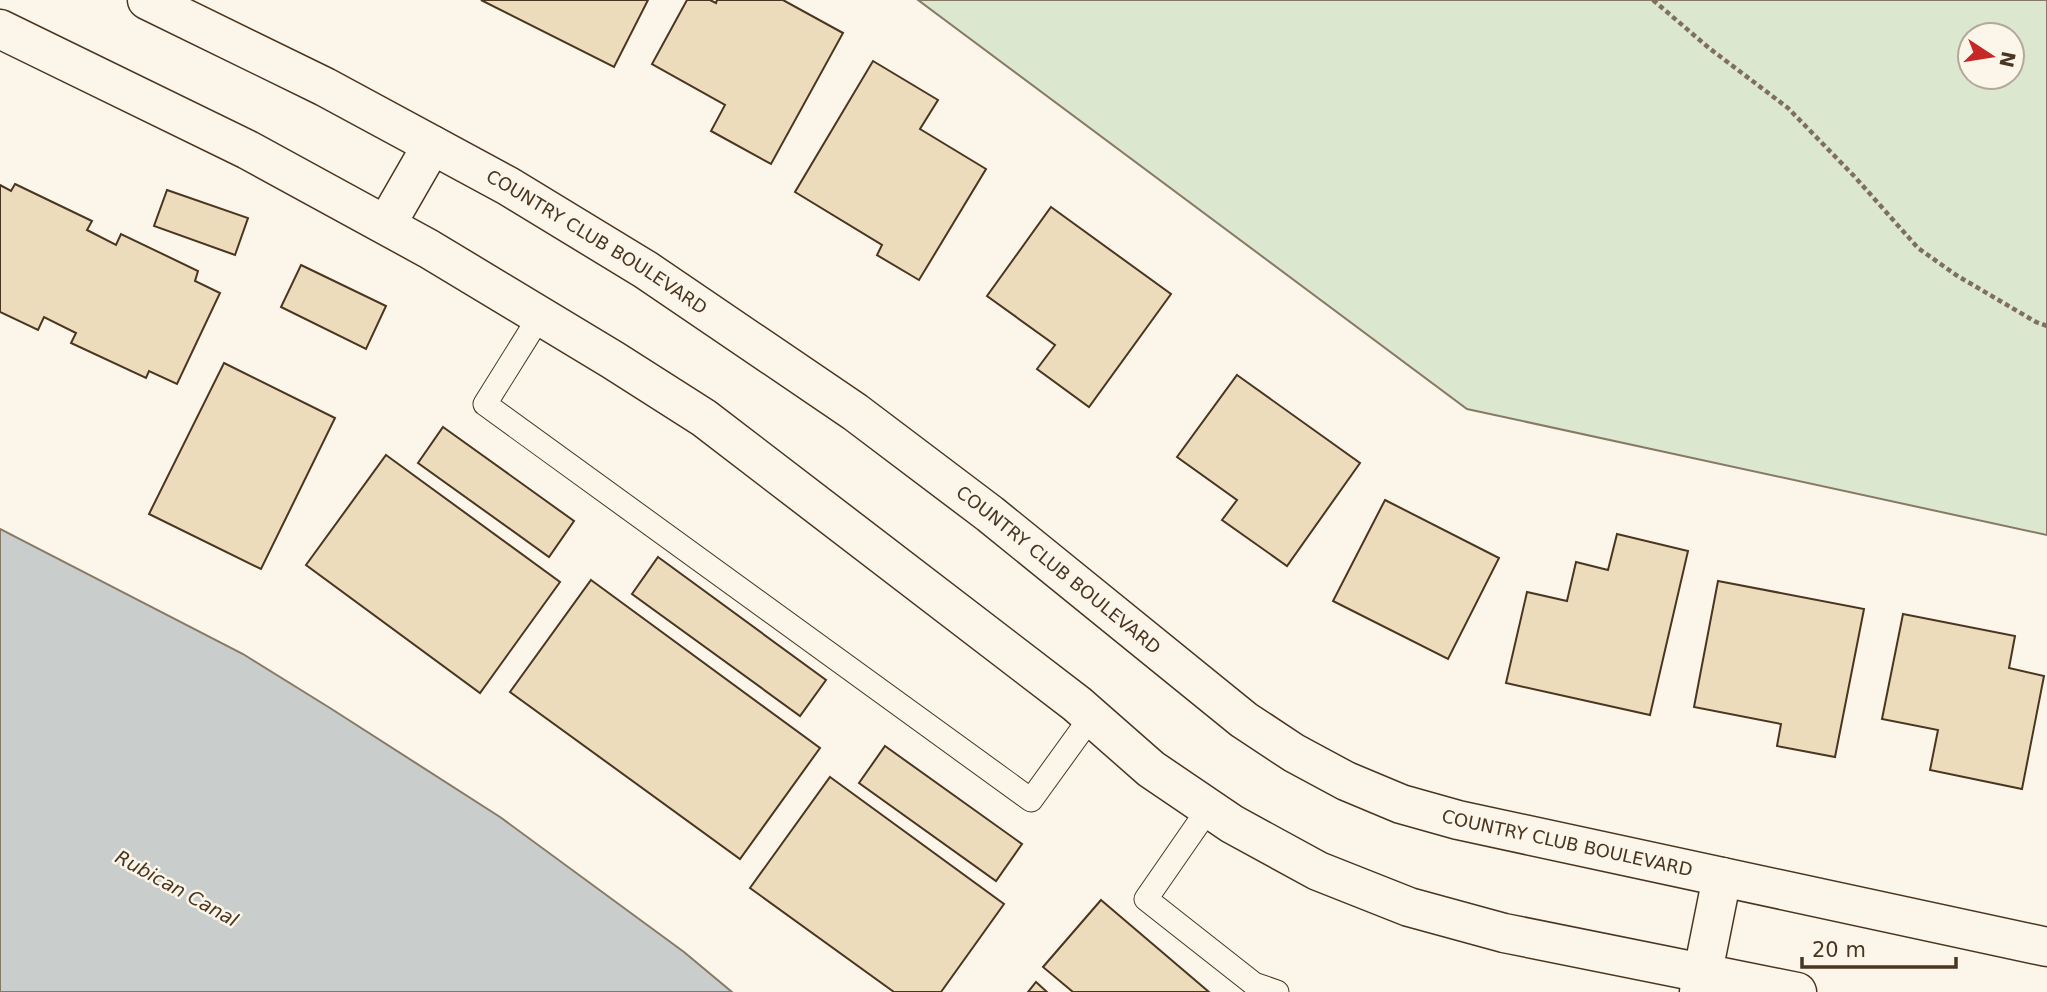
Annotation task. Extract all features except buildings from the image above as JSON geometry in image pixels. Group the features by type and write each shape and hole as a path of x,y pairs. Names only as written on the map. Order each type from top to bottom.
{"main road":[{"name":"COUNTRY CLUB BOULEVARD","path":"147,0 325,87 508,186 646,271 855,412 990,514 1244,720 1294,753 1346,781 1401,804 1458,820 2047,947"},
{"path":"0,29 248,150 386,225 613,360 704,418 1091,717 1150,769 1231,824 1318,871 1409,907 1504,933 1700,982 1797,992"},
{"path":"386,225 432,145"},
{"path":"1700,982 1722,877"}],"lane":[{"path":"540,316 485,404 1031,800 1091,717"},
{"path":"1209,808 1146,899 1254,985 1277,992"}],"path":[{"path":"1653,0 1709,48 1788,108 1855,177 1918,248 1956,275 2047,326"}],"green space":[{"path":"918,0 2047,0 2047,535 1467,409"}],"water":[{"name":"Rubican Canal","path":"0,529 243,654 330,708 500,817 684,952 732,992 0,992"}]}
